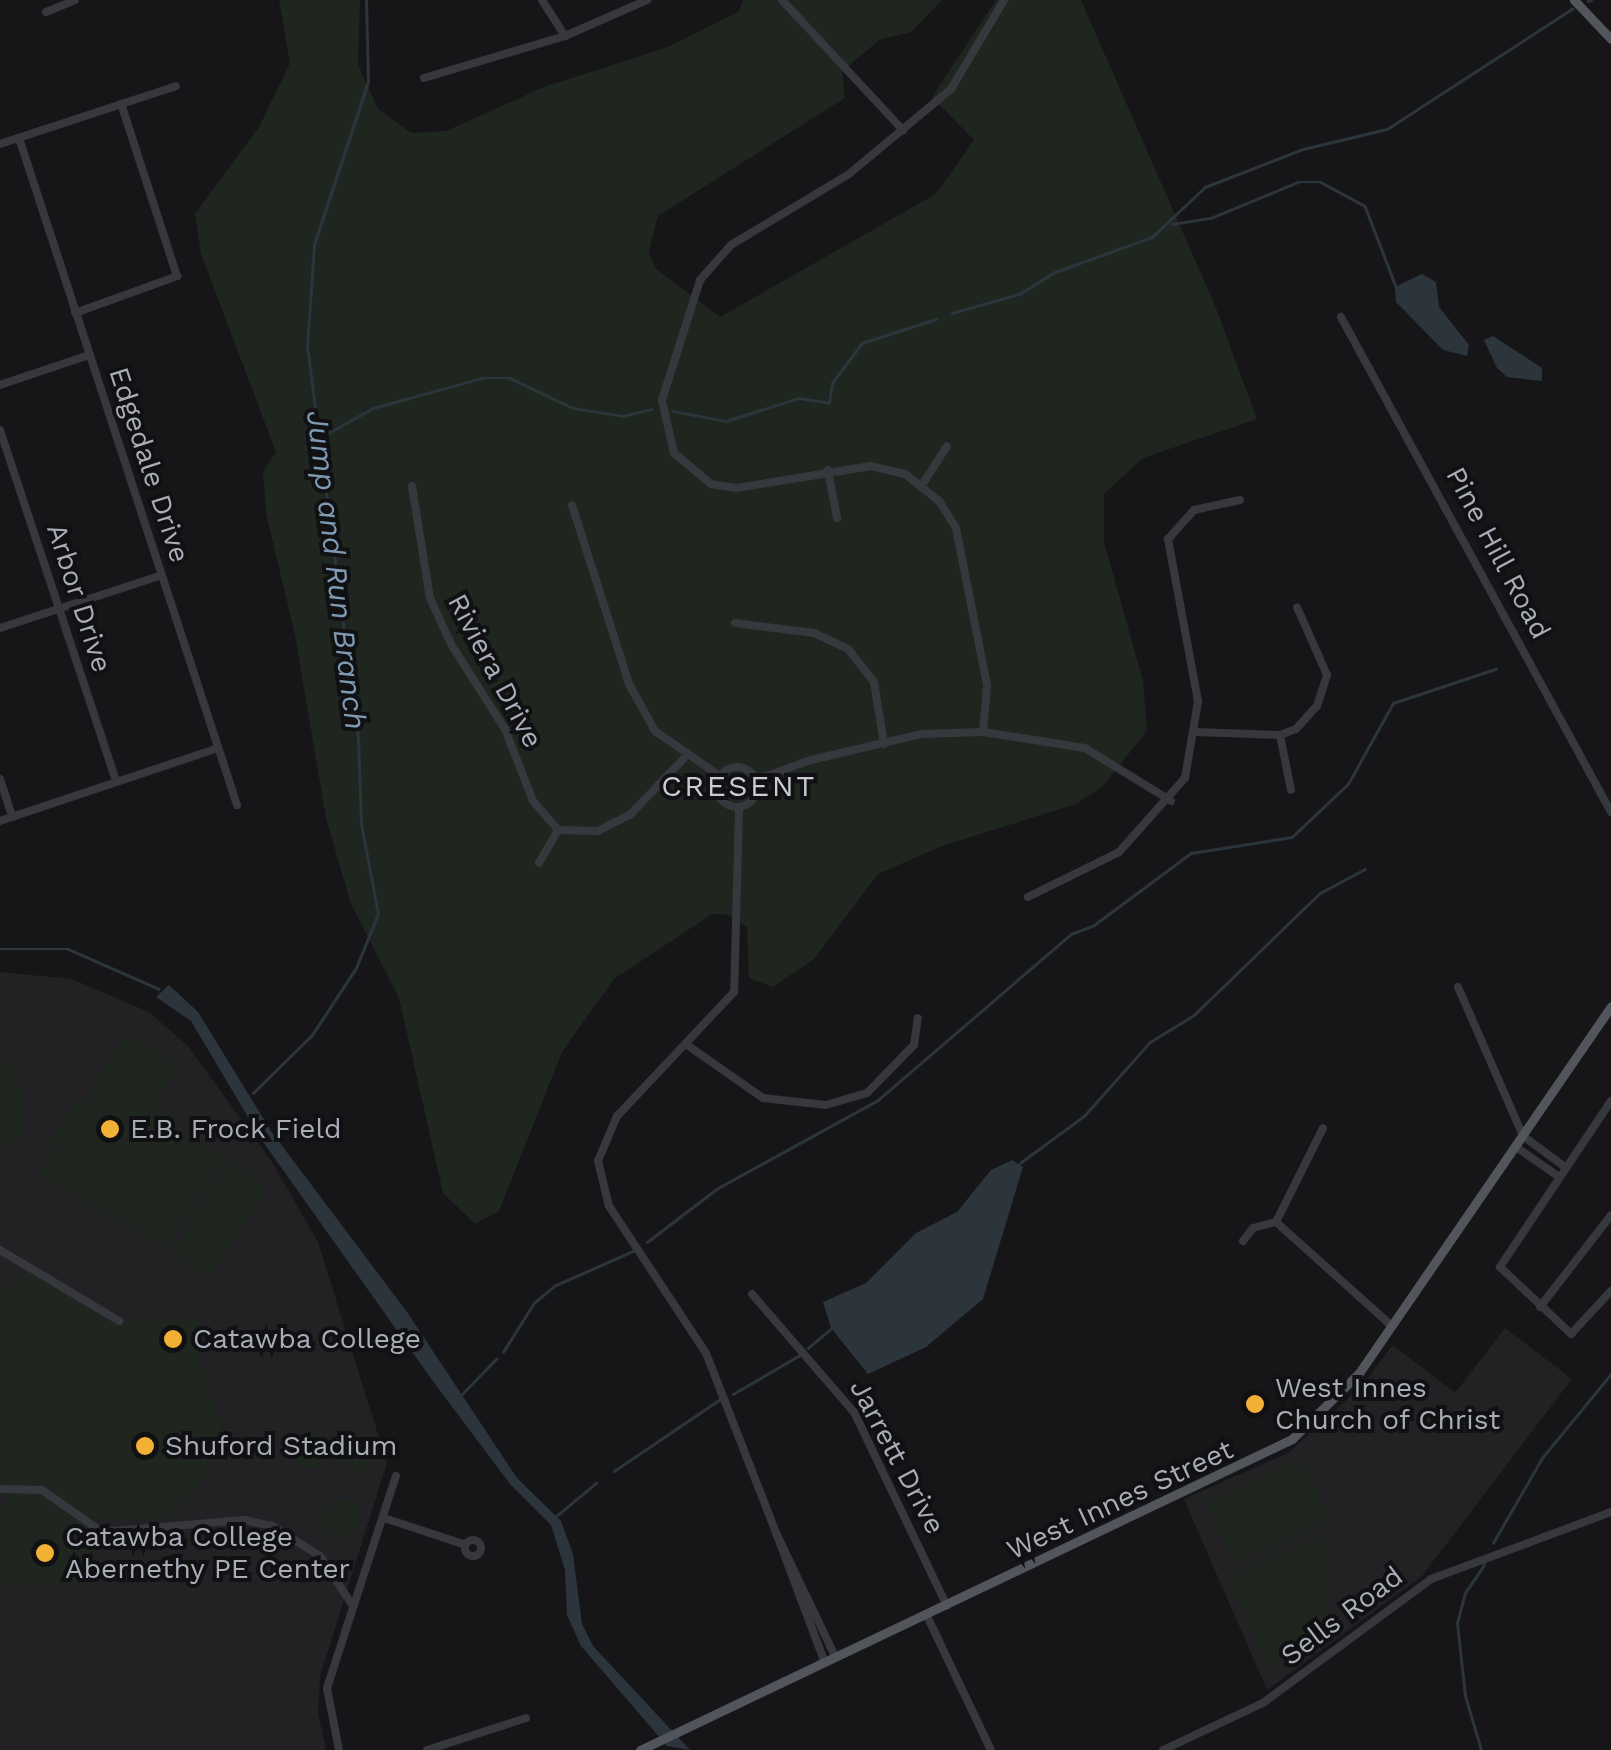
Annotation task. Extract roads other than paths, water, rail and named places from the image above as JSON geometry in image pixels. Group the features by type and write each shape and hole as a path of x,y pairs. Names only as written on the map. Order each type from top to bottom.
{"main road":[{"path":"1574,0 1611,39"},
{"name":"West Innes Street","path":"643,1748 1272,1452 1329,1408 1392,1326 1611,1006"}],"street":[{"path":"46,12 75,0"},
{"path":"542,0 565,36"},
{"path":"424,78 565,36 647,0"},
{"path":"782,0 903,130"},
{"path":"983,732 987,685 956,528 922,484 885,467 828,470 736,488 699,478 674,453 666,430 668,367 700,280 731,246 808,202 951,89 1004,0"},
{"path":"0,144 176,86"},
{"path":"75,313 177,276 121,104"},
{"name":"Edgedale Drive","path":"19,138 237,805"},
{"name":"Pine Hill Road","path":"1341,317 1611,812"},
{"path":"0,385 89,354"},
{"name":"Arbor Drive","path":"0,430 116,780"},
{"path":"922,484 948,446"},
{"path":"828,470 837,518"},
{"name":"Riviera Drive","path":"412,486 430,598 451,644 506,728 533,801 558,830"},
{"path":"1028,897 1119,852 1170,802 1193,757 1198,701 1168,539 1194,510 1240,500"},
{"path":"572,505 629,684 656,730 686,757 720,776 743,768 756,780"},
{"path":"0,628 162,575"},
{"path":"1196,732 1280,735 1296,729 1317,706 1327,675 1297,607"},
{"path":"735,622 814,633 848,649 874,682 884,744"},
{"path":"756,780 922,734 983,732 1085,748 1170,802"},
{"path":"1280,735 1291,790"},
{"path":"0,821 218,748"},
{"path":"539,863 558,830 598,831 630,815 686,757"},
{"path":"720,776 718,794 739,807"},
{"path":"0,779 12,816"},
{"path":"739,807 754,798 756,780"},
{"path":"739,807 738,981 728,1000 604,1136 599,1184 706,1353 824,1663"},
{"path":"1458,986 1523,1136 1565,1167"},
{"path":"686,1045 763,1098 789,1106 826,1104 868,1093 914,1045 918,1018"},
{"path":"1611,1101 1500,1267 1571,1334 1611,1291"},
{"path":"1243,1241 1253,1228 1276,1222 1324,1128"},
{"path":"1516,1147 1558,1176"},
{"path":"1540,1308 1611,1215"},
{"path":"1276,1222 1392,1326"},
{"path":"0,1250 119,1320"},
{"name":"Jarrett Drive","path":"752,1294 854,1412 948,1606"},
{"path":"338,1750 327,1688 396,1476"},
{"path":"0,1489 42,1490 102,1532 244,1520 272,1526 320,1556 353,1606"},
{"name":"Sells Road","path":"1164,1750 1264,1703 1431,1579 1611,1512"},
{"path":"384,1518 466,1545"},
{"path":"777,1535 836,1658"},
{"path":"805,1620 815,1615"},
{"path":"928,1616 992,1750"},
{"path":"427,1750 526,1718"}],"waterway":[{"name":"Jump and Run Branch","path":"253,1093 312,1035 356,968 378,914 361,824 358,739 307,348 314,245 368,82 366,0"},
{"path":"952,313 1019,294 1055,272 1152,237 1205,187 1303,149 1387,129 1572,9"},
{"path":"1172,224 1211,218 1298,182 1321,182 1365,206 1397,289"},
{"path":"673,411 726,421 799,398 829,403 832,383 862,343 936,319"},
{"path":"318,439 373,408 482,378 510,378 573,408 623,416 651,409"},
{"path":"647,1242 718,1188 878,1100 1071,934 1094,925 1191,853 1292,837 1348,784 1393,703 1495,669"},
{"path":"1020,1163 1084,1116 1150,1042 1194,1015 1320,893 1365,869"},
{"path":"0,949 68,949 159,989"},
{"path":"503,1352 534,1303 554,1286 633,1251"},
{"path":"808,1348 832,1328"},
{"path":"733,1394 800,1355"},
{"path":"462,1394 496,1359"},
{"path":"1493,1543 1542,1458 1611,1374"},
{"path":"614,1471 719,1400"},
{"path":"554,1518 596,1483"},
{"path":"1481,1750 1465,1696 1457,1623 1465,1593 1484,1565"}],"place":[{"name":"E.B. Frock Field","path":"110,1129"},
{"name":"Catawba College","path":"173,1339"},
{"name":"West Innes Church of Christ","path":"1255,1404"},
{"name":"Shuford Stadium","path":"145,1446"},
{"name":"Catawba College Abernethy PE Center","path":"45,1553"}],"district":[{"name":"CRESENT","path":"739,786"}]}
